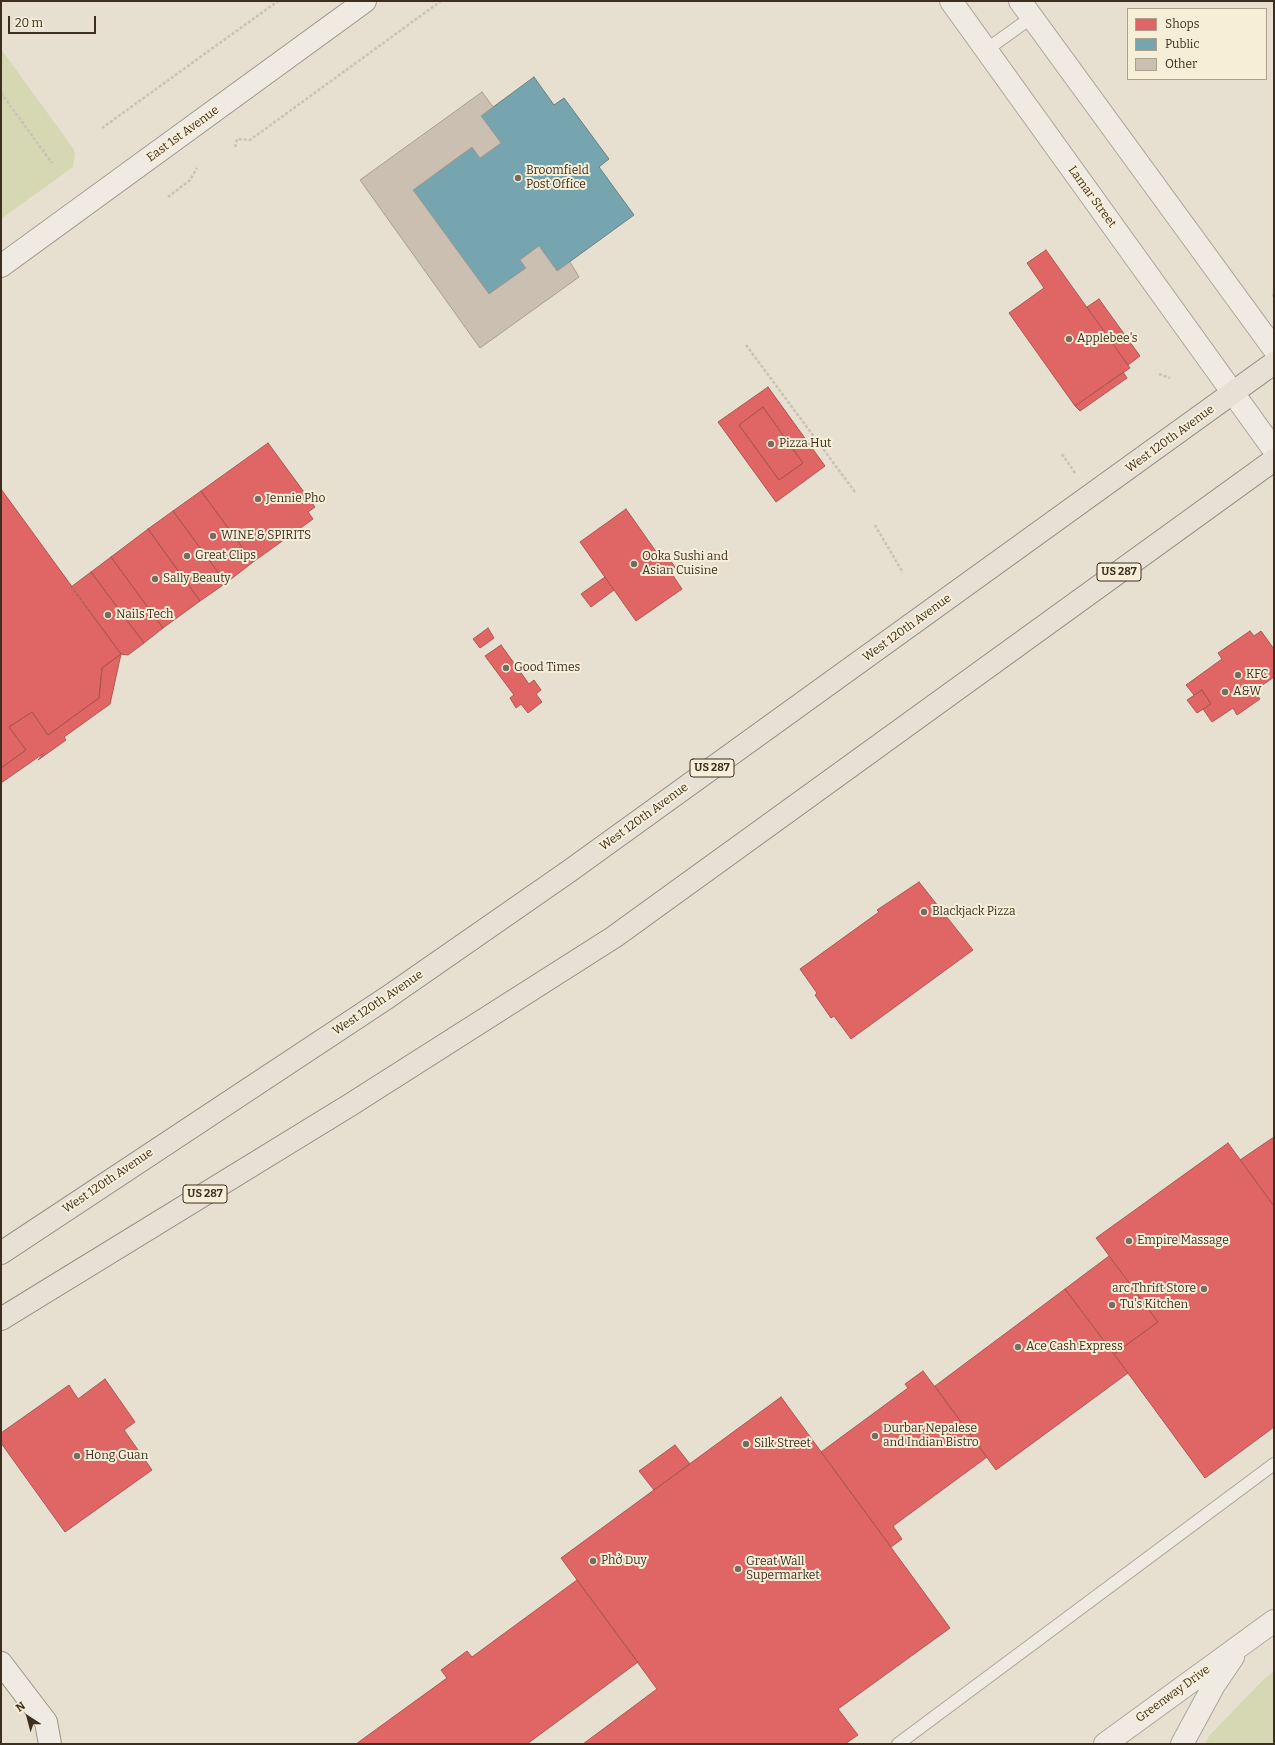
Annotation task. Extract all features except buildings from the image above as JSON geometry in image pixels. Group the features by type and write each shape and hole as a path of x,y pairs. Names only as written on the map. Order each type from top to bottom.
{"main road":[{"name":"West 120th Avenue","path":"1,1253 388,997 568,872 1274,363"},
{"name":"US 287","path":"2,1319 343,1109 614,937 1274,460"}],"street":[{"name":"East 1st Avenue","path":"1,266 365,1"},
{"name":"Lamar Street","path":"951,1 1234,392 1274,450"},
{"path":"1026,9 1274,349"},
{"name":"Greenway Drive","path":"1105,1744 1274,1621"},
{"name":"Greenway Drive","path":"1182,1744 1214,1685 1242,1644"},
{"path":"1,1663 46,1722 50,1744"}],"lane":[{"path":"986,50 1026,9"},
{"path":"898,1744 1274,1464"}],"path":[{"path":"102,128 278,1"},
{"path":"235,147 237,139 250,140 441,1"},
{"path":"1,93 52,163"},
{"path":"168,197 190,180 197,168"},
{"path":"1273,297 1274,291"},
{"path":"746,345 855,492"},
{"path":"1158,374 1170,378"},
{"path":"875,525 903,573"}],"green space":[{"path":"1,49 73,148 75,154 73,167 1,219"},
{"path":"1274,1671 1274,1744 1205,1744 1209,1736 1264,1679"}],"place":[{"name":"Broomfield Post Office","path":"518,178"},
{"name":"Applebee's","path":"1069,339"},
{"name":"Pizza Hut","path":"771,444"},
{"name":"Jennie Pho","path":"258,499"},
{"name":"WINE & SPIRITS","path":"213,536"},
{"name":"Great Clips","path":"187,556"},
{"name":"Ooka Sushi and Asian Cuisine","path":"634,564"},
{"name":"Sally Beauty","path":"155,579"},
{"name":"Nails Tech","path":"108,615"},
{"name":"Good Times","path":"506,668"},
{"name":"KFC","path":"1238,675"},
{"name":"A&W","path":"1225,692"},
{"name":"Blackjack Pizza","path":"924,912"},
{"name":"Empire Massage","path":"1129,1241"},
{"name":"arc Thrift Store","path":"1204,1289"},
{"name":"Tu's Kitchen","path":"1112,1305"},
{"name":"Ace Cash Express","path":"1018,1347"},
{"name":"Durbar Nepalese and Indian Bistro","path":"875,1436"},
{"name":"Silk Street","path":"746,1444"},
{"name":"Hong Guan","path":"77,1456"},
{"name":"Phở Duy","path":"593,1561"},
{"name":"Great Wall Supermarket","path":"738,1569"}]}
